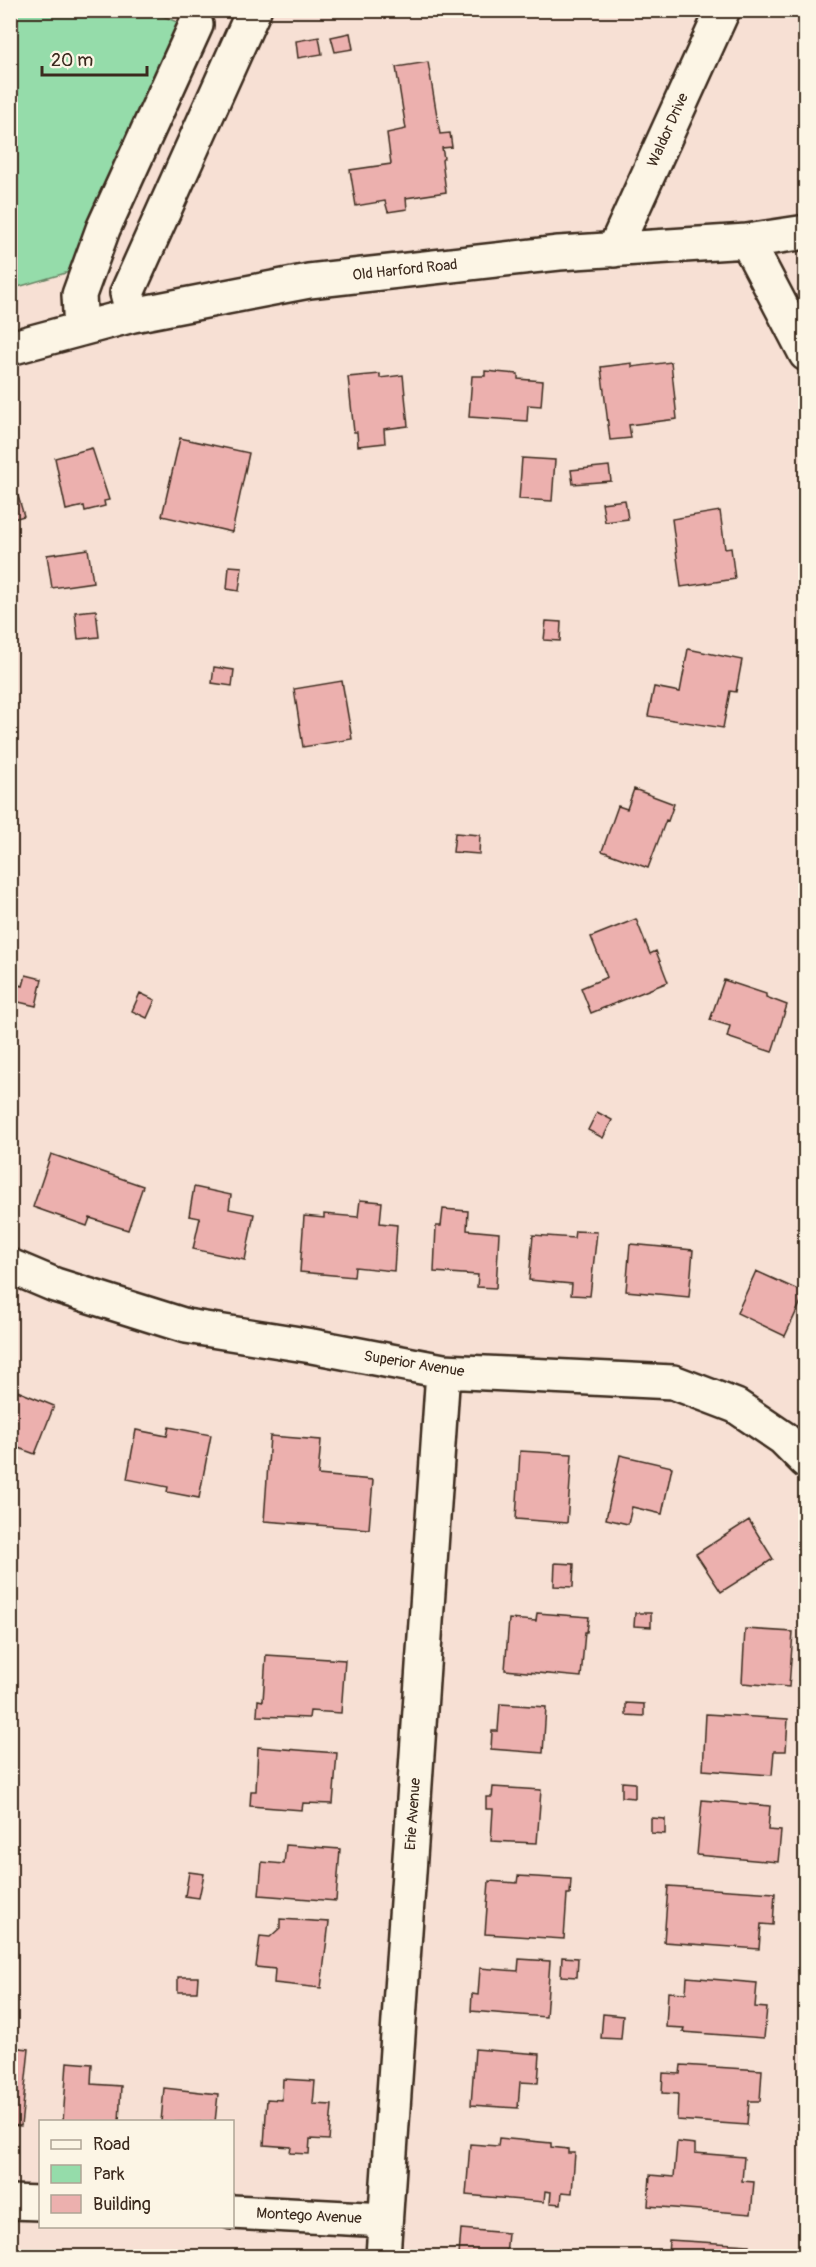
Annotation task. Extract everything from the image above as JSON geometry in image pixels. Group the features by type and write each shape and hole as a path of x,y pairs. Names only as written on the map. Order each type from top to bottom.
{"street":[{"path":"133,315 127,293 254,10"},
{"name":"Waldor Drive","path":"614,250 723,10"},
{"path":"81,329 79,295 103,229 196,26"},
{"name":"Old Harford Road","path":"10,348 133,315 309,281 559,253 747,241 806,232"},
{"path":"747,241 806,354"},
{"name":"Superior Avenue","path":"10,1266 55,1285 186,1326 312,1346 442,1371 673,1382 736,1406 783,1438 806,1461"},
{"name":"Erie Avenue","path":"382,2256 442,1371"},
{"path":"10,2202 39,2203"},
{"name":"Montego Avenue","path":"234,2212 385,2220"}],"green space":[{"path":"11,11 151,11 184,25 100,263 11,289"}],"building":[{"path":"806,17 806,39 799,18"},
{"path":"350,33 353,49 335,52 331,37"},
{"path":"319,37 322,54 298,58 296,41"},
{"path":"428,62 440,134 450,133 452,147 442,148 446,192 406,198 407,209 388,212 385,201 356,206 350,170 391,164 387,133 406,129 396,67"},
{"path":"671,362 677,419 629,425 631,438 610,440 601,367 632,363 632,367"},
{"path":"485,371 518,374 518,379 543,381 541,406 528,405 527,421 469,417 472,376 485,376"},
{"path":"380,374 380,378 403,375 408,426 384,429 385,443 358,446 357,432 354,432 348,377"},
{"path":"180,438 249,453 232,532 162,516"},
{"path":"92,448 109,500 104,501 105,506 85,511 84,506 66,510 55,458"},
{"path":"522,458 555,460 552,501 519,499"},
{"path":"609,466 611,481 573,484 571,470"},
{"path":"13,479 24,516 10,520 10,480"},
{"path":"625,500 628,519 605,522 602,503"},
{"path":"720,511 725,549 731,548 735,579 681,587 672,519"},
{"path":"88,549 93,582 52,588 47,555"},
{"path":"229,566 242,567 239,591 227,589"},
{"path":"96,610 99,637 78,639 75,612"},
{"path":"546,621 561,622 560,641 544,640"},
{"path":"688,649 742,660 736,692 730,691 723,728 648,716 654,687 680,692"},
{"path":"214,667 234,670 232,686 212,683"},
{"path":"342,681 352,739 303,747 294,689"},
{"path":"634,789 674,804 648,868 602,851 618,806 627,809"},
{"path":"455,833 480,835 479,854 453,852"},
{"path":"636,919 650,954 656,951 668,982 591,1013 581,988 607,977 591,937"},
{"path":"26,975 42,979 36,1006 10,1000 10,983 23,986"},
{"path":"724,980 766,994 766,997 787,1005 772,1052 727,1037 730,1026 710,1020"},
{"path":"140,993 155,1000 147,1018 132,1011"},
{"path":"597,1112 612,1120 603,1138 588,1130"},
{"path":"51,1154 143,1186 128,1230 90,1218 87,1226 33,1207"},
{"path":"194,1187 231,1195 229,1209 254,1214 245,1260 193,1249 200,1218 189,1216"},
{"path":"360,1200 382,1202 380,1223 397,1225 394,1271 355,1267 354,1277 300,1272 304,1216 324,1218 324,1214 358,1217"},
{"path":"443,1209 468,1211 467,1230 499,1233 496,1288 477,1287 478,1275 434,1272 436,1226 441,1226"},
{"path":"575,1231 597,1232 590,1296 571,1295 572,1284 529,1280 533,1235 574,1238"},
{"path":"630,1244 693,1250 689,1297 626,1291"},
{"path":"756,1271 805,1293 785,1336 737,1313"},
{"path":"10,1388 54,1406 35,1454 10,1445"},
{"path":"169,1427 211,1435 199,1498 167,1492 168,1487 127,1479 136,1430 167,1436"},
{"path":"270,1436 321,1440 318,1475 373,1480 369,1529 264,1521"},
{"path":"520,1451 572,1454 567,1523 516,1519"},
{"path":"620,1455 672,1467 662,1514 632,1507 628,1524 606,1519"},
{"path":"749,1520 773,1559 721,1592 696,1554"},
{"path":"555,1563 574,1564 573,1587 554,1586"},
{"path":"537,1613 589,1617 587,1632 585,1632 581,1677 505,1670 509,1619 536,1621"},
{"path":"635,1613 651,1613 651,1627 634,1626"},
{"path":"745,1629 793,1632 789,1687 742,1683"},
{"path":"266,1655 345,1660 341,1713 310,1711 309,1718 257,1716 258,1700 263,1701"},
{"path":"626,1703 644,1704 644,1716 626,1715"},
{"path":"500,1704 546,1707 543,1753 491,1749 492,1731 498,1731"},
{"path":"706,1714 788,1719 786,1751 774,1751 772,1775 703,1770"},
{"path":"258,1747 337,1753 333,1804 303,1803 302,1810 250,1806 251,1791 256,1791"},
{"path":"622,1782 635,1783 635,1798 622,1797"},
{"path":"493,1787 541,1790 537,1843 491,1841 493,1809 486,1809 486,1797 492,1797"},
{"path":"702,1800 770,1806 768,1830 781,1831 778,1862 697,1855"},
{"path":"651,1818 665,1819 665,1834 651,1833"},
{"path":"286,1845 340,1849 336,1901 259,1895 262,1862 284,1864"},
{"path":"189,1872 204,1874 199,1898 185,1896"},
{"path":"518,1876 571,1879 570,1894 567,1894 564,1939 485,1934 489,1881 517,1883"},
{"path":"668,1886 775,1893 773,1925 761,1924 759,1949 664,1942"},
{"path":"280,1919 329,1922 321,1988 274,1983 275,1969 256,1967 260,1936 270,1937 280,1928"},
{"path":"562,1957 578,1958 577,1977 561,1976"},
{"path":"519,1959 550,1961 546,2017 471,2011 472,1994 478,1995 480,1968 518,1971"},
{"path":"178,1977 198,1977 197,1992 178,1992"},
{"path":"687,1977 757,1983 755,2007 767,2008 764,2038 683,2032 684,2028 666,2027 668,1992 686,1993"},
{"path":"603,2014 623,2016 621,2039 601,2038"},
{"path":"10,2047 29,2049 21,2126 10,2125"},
{"path":"475,2049 540,2054 538,2083 520,2082 518,2108 471,2105"},
{"path":"67,2062 92,2064 91,2084 121,2086 119,2120 63,2120"},
{"path":"681,2065 762,2070 760,2101 749,2101 747,2125 677,2120 678,2094 662,2093 663,2073 680,2074"},
{"path":"283,2079 315,2081 313,2104 332,2105 329,2140 310,2139 309,2154 290,2153 291,2147 264,2145 267,2099 282,2100"},
{"path":"164,2088 218,2094 215,2120 161,2120"},
{"path":"499,2138 551,2143 551,2147 568,2149 568,2153 575,2153 572,2193 562,2192 561,2204 550,2203 551,2192 545,2191 544,2202 466,2195 470,2144 498,2146"},
{"path":"677,2142 695,2144 695,2153 744,2157 742,2181 754,2182 751,2214 648,2206 650,2175 674,2177"},
{"path":"461,2229 508,2233 506,2256 459,2256"},
{"path":"669,2240 749,2245 748,2256 668,2256"}]}
